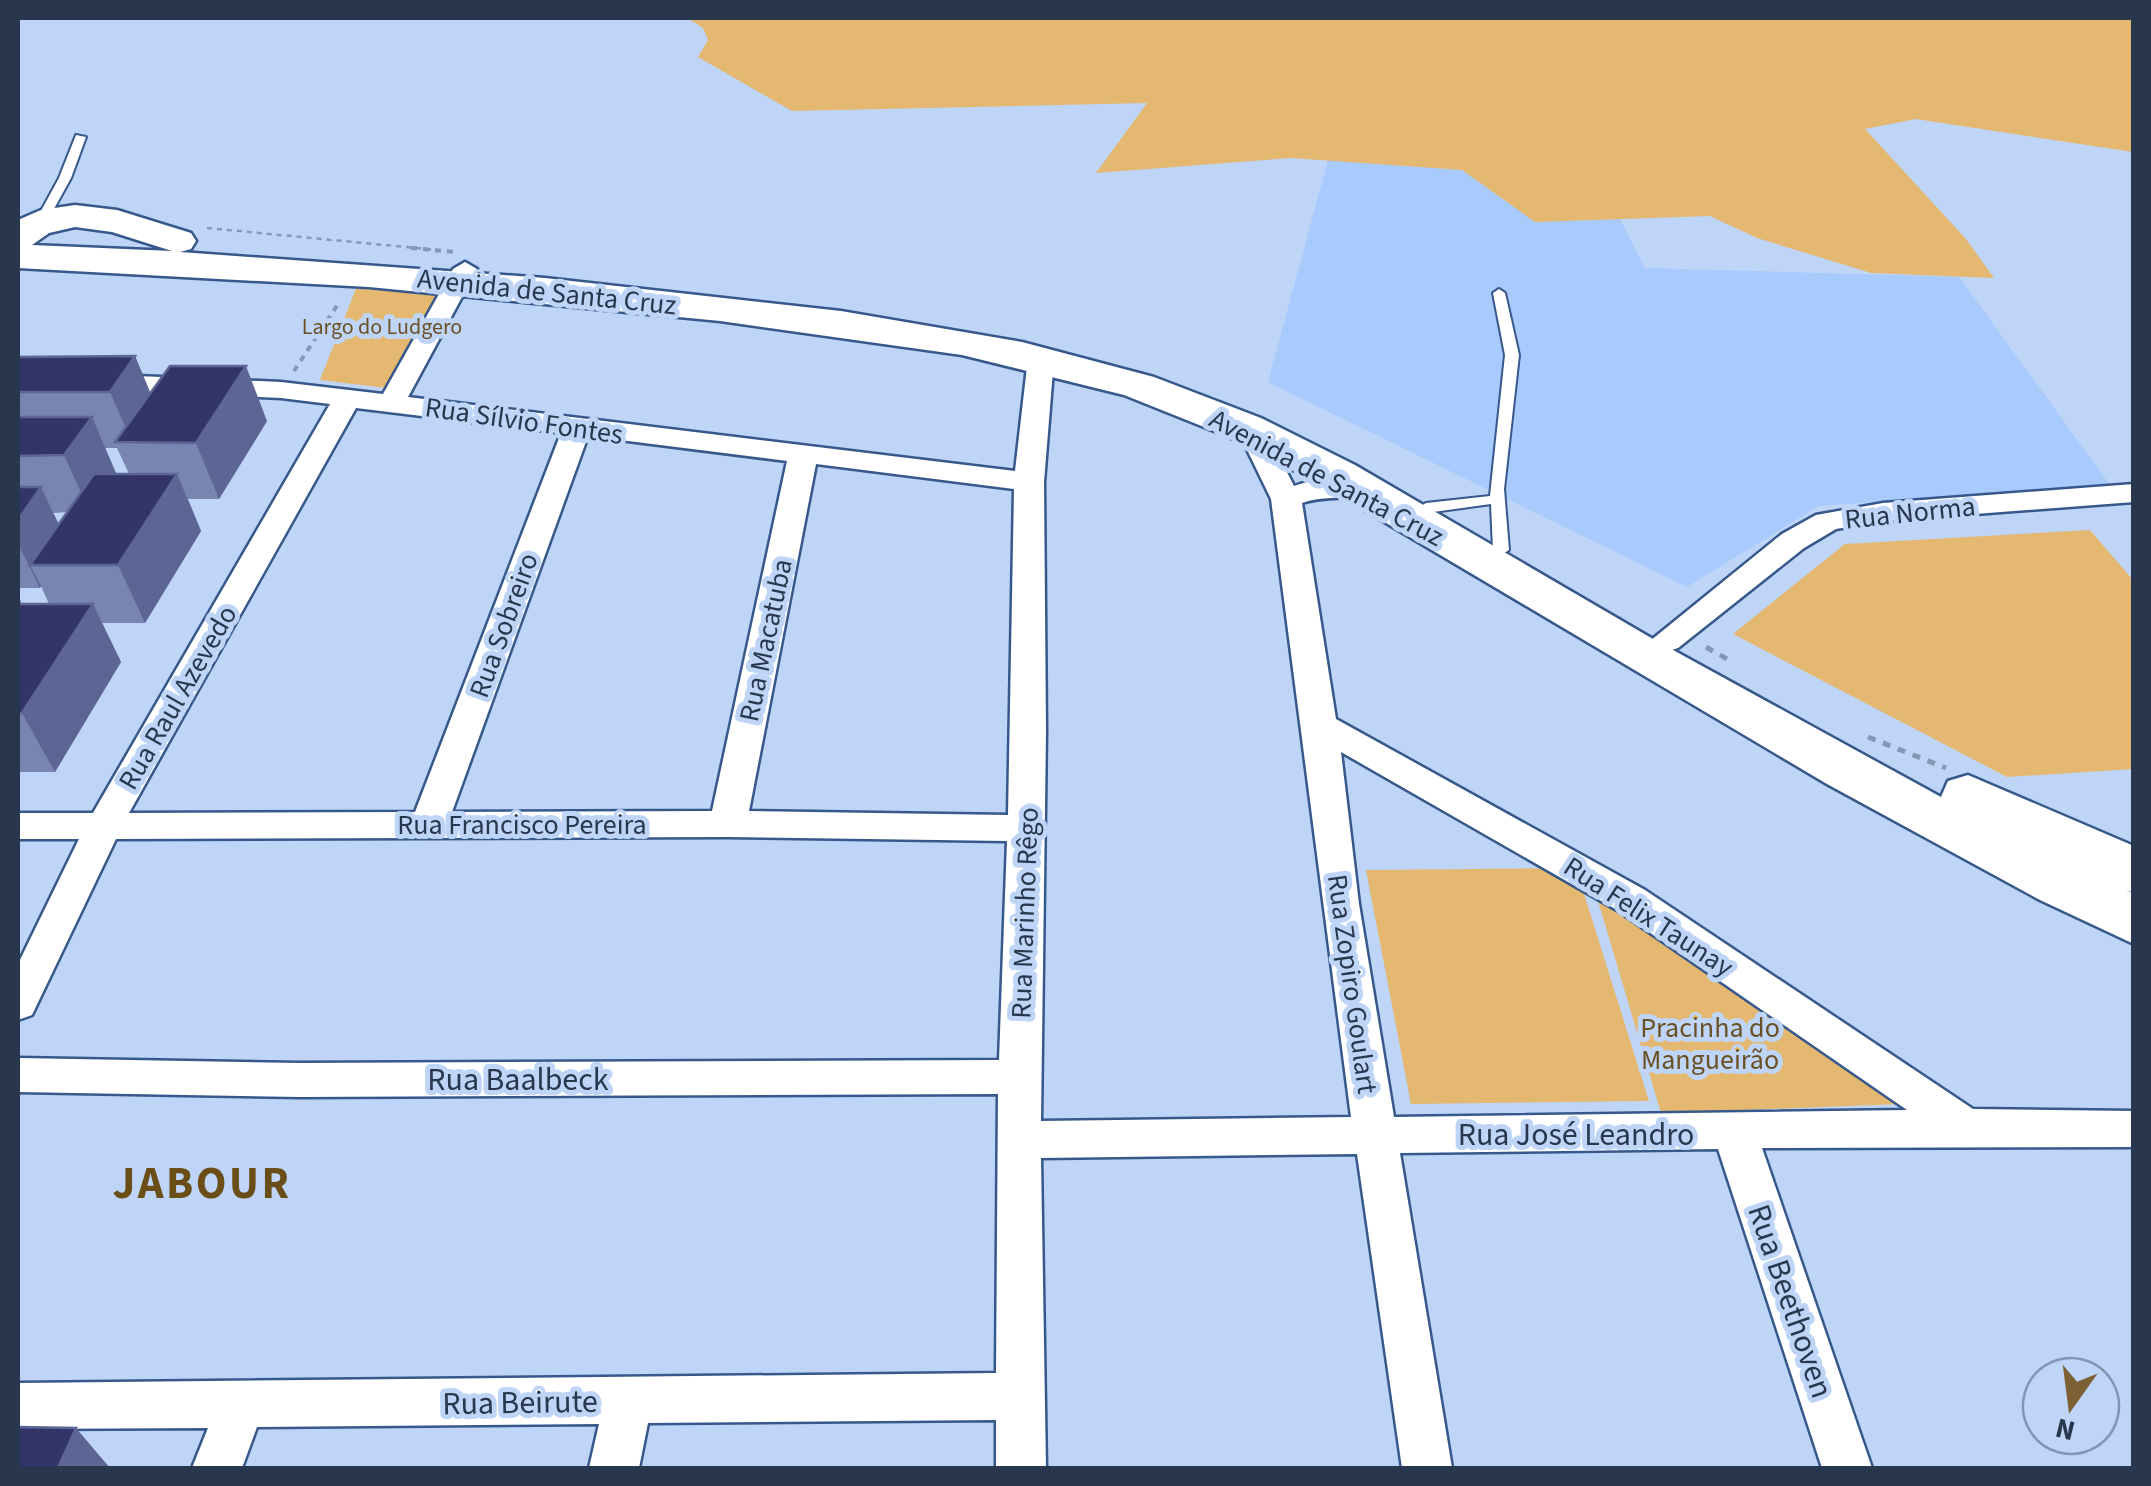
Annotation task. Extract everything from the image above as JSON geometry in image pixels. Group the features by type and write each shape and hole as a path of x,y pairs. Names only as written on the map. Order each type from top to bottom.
{"main road":[{"name":"Avenida de Santa Cruz","path":"23,243 463,268 906,320 1052,346 1131,368 1266,424 1672,636 2131,910"},
{"name":"Avenida de Santa Cruz","path":"23,243 463,268 918,334 1041,358 1142,388 1252,432 1358,488 1814,752 2131,910"}],"street":[{"path":"392,402 463,268"},
{"name":"Rua Marinho Rêgo","path":"1021,1468 1018,1078 1026,828 1029,482 1041,358"},
{"name":"Rua Sílvio Fontes","path":"18,379 281,390 1029,482"},
{"name":"Rua Raul Azevedo","path":"18,1004 104,826 348,397"},
{"name":"Rua Sobreiro","path":"430,824 577,427"},
{"name":"Rua Zopiro Goulart","path":"1252,432 1286,498 1320,725 1340,904 1427,1468"},
{"name":"Rua Macatuba","path":"728,824 803,456"},
{"path":"1286,498 1316,488 1358,488"},
{"name":"Rua Norma","path":"1672,636 1794,541 1827,521 1883,512 2134,494"},
{"name":"Rua Felix Taunay","path":"1320,725 1632,900 1966,1127"},
{"name":"Rua Francisco Pereira","path":"18,826 728,824 1026,828"},
{"name":"Rua Baalbeck","path":"18,1076 300,1080 1018,1078"},
{"name":"Rua José Leandro","path":"1019,1140 1966,1127 2134,1129"},
{"name":"Rua Beethoven","path":"1734,1133 1847,1468"},
{"name":"Rua Beirute","path":"18,1406 240,1407 1022,1396"},
{"path":"614,1468 628,1400"},
{"path":"217,1468 240,1407"}],"lane":[{"path":"23,243 65,178 80,137"},
{"path":"1499,292 1512,355 1498,500 1501,550"},
{"path":"1426,508 1498,500"}],"path":[{"path":"192,227 446,249 463,268"},
{"path":"281,390 332,314"},
{"path":"1672,636 1730,660"},
{"path":"1855,732 1954,771"}],"shaded area":[{"path":"1328,160 1462,170 1535,222 1620,219 1645,268 1959,277 2110,485 1819,506 1687,587 1268,382"}],"green space":[{"path":"687,18 2133,18 2133,152 1916,119 1865,129 1966,239 1994,278 1871,273 1757,238 1710,216 1535,222 1462,170 1291,158 1096,173 1147,103 792,111 698,57 708,40 703,28"},
{"name":"Largo do Ludgero","path":"359,281 443,288 394,389 320,380"},
{"path":"2090,530 2133,580 2133,769 2007,777 1733,634 1845,544"},
{"path":"1576,868 1649,1101 1411,1104 1366,870"},
{"name":"Pracinha do Mangueirão","path":"1593,884 1903,1104 1661,1113"}],"building":[{"path":"135,356 110,392 18,392 18,357"},
{"path":"170,366 246,366 196,443 115,442"},
{"path":"18,417 92,417 64,455 18,456"},
{"path":"94,474 177,474 118,565 30,565"},
{"path":"18,487 41,487 18,520"},
{"path":"18,604 93,604 22,713 18,713"},
{"path":"18,1427 76,1428 58,1468 18,1468"}],"district":[{"name":"JABOUR","path":"202,1182"}]}
